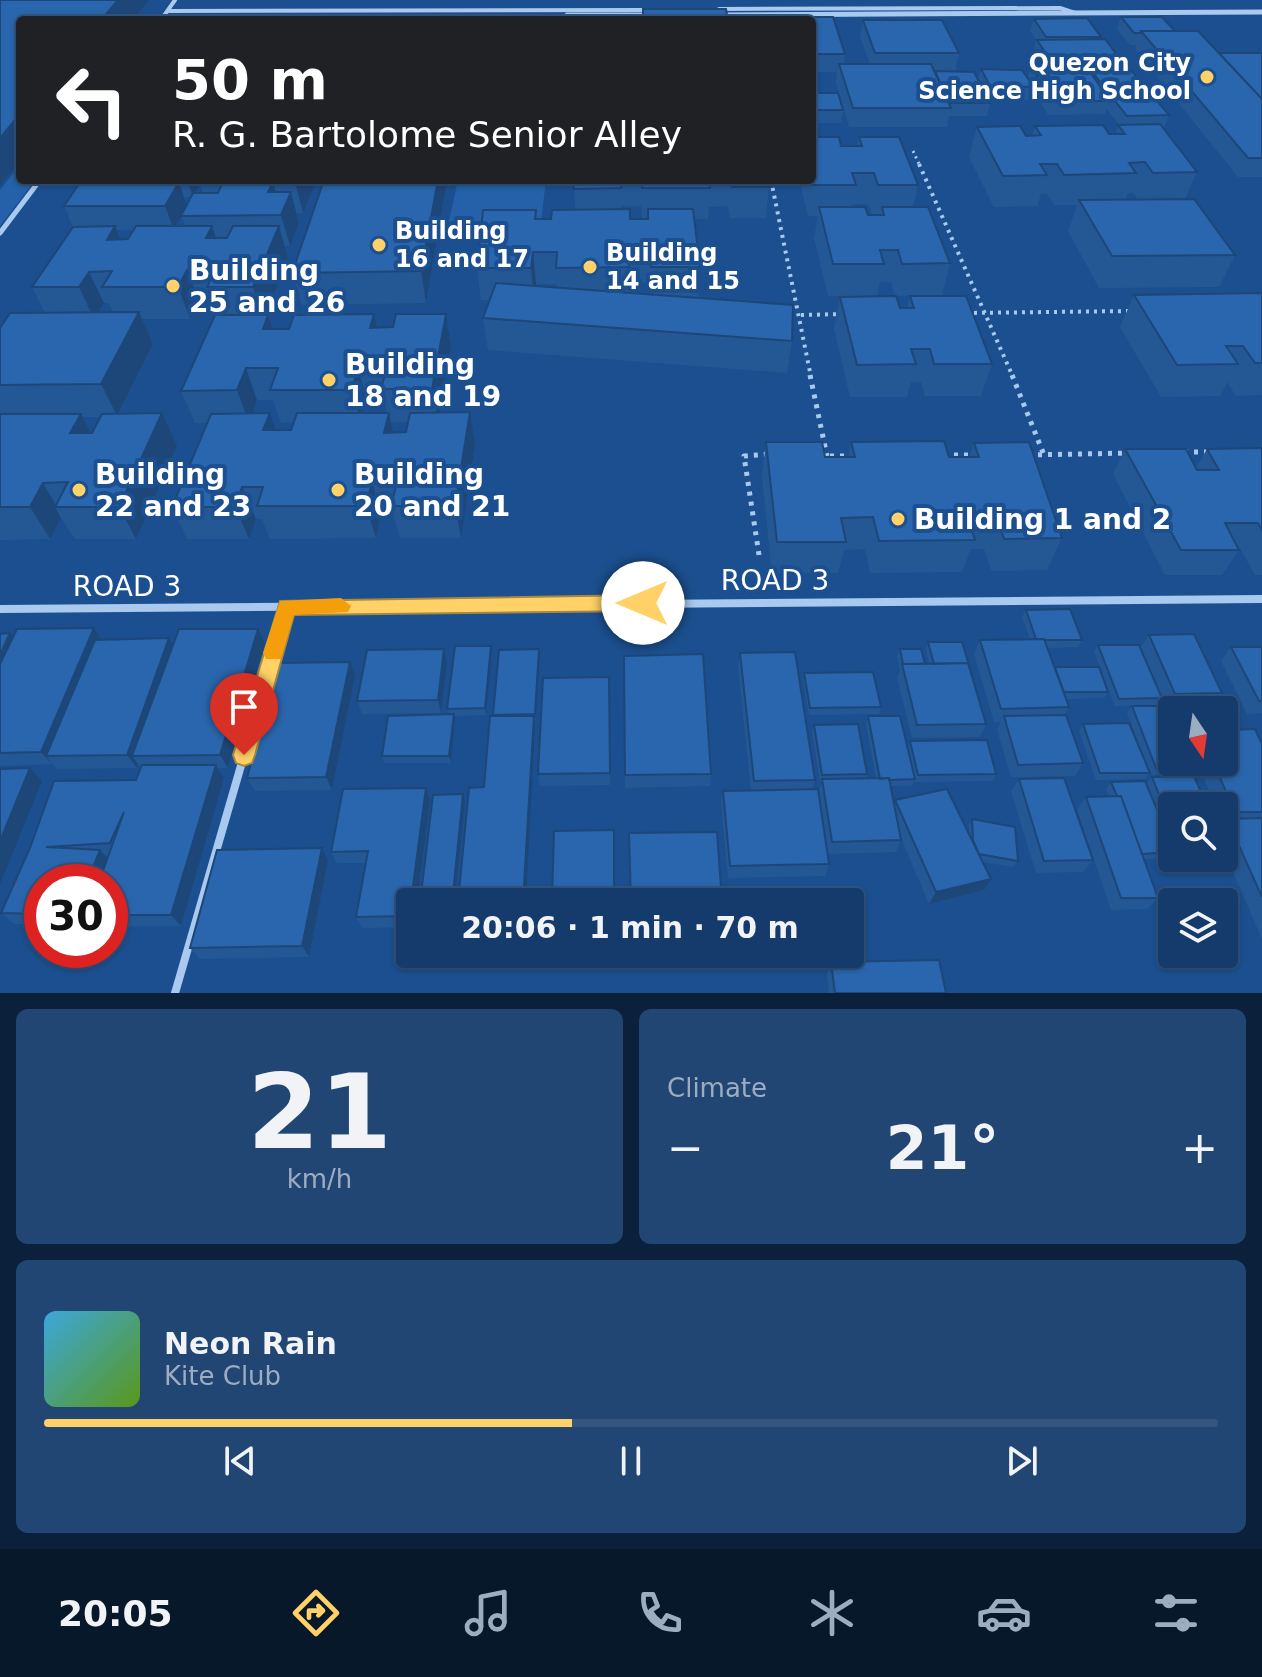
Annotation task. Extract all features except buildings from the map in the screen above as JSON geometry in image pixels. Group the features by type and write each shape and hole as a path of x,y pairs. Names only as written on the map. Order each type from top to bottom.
{"street":[{"path":"567,15 660,12"},
{"path":"707,12 1261,13"},
{"name":"ROAD 3","path":"0,609 1262,599"}],"lane":[{"path":"164,16 175,0"},
{"path":"707,12 1060,8 1075,13"},
{"path":"168,11 660,12"},
{"path":"1086,13 1091,19"},
{"path":"828,14 831,22"},
{"path":"0,233 37,184"},
{"path":"175,993 287,607"}],"path":[{"path":"913,151 988,313 1044,455"},
{"path":"772,184 801,315 827,456"},
{"path":"957,313 1140,311"},
{"path":"801,315 848,314"},
{"path":"1168,452 1215,451"},
{"path":"1013,455 1137,453"},
{"path":"759,555 744,456 774,454"},
{"path":"814,455 858,456"},
{"path":"935,455 982,455"}],"shaded area":[{"path":"16,170 16,184 32,184 0,226 0,190"},
{"path":"457,184 546,184 539,239 445,239"}],"slow traffic":[{"path":"273,653 287,607 341,606"}],"place":[{"name":"Quezon City Science High School","path":"1207,77"},
{"name":"Building 16 and 17","path":"379,245"},
{"name":"Building 14 and 15","path":"590,267"},
{"name":"Building 25 and 26","path":"173,286"},
{"name":"Building 18 and 19","path":"329,380"},
{"name":"Building 22 and 23","path":"79,490"},
{"name":"Building 20 and 21","path":"338,490"},
{"name":"Building 1 and 2","path":"898,519"}],"route":[{"path":"244,755 287,607 643,603"}]}
